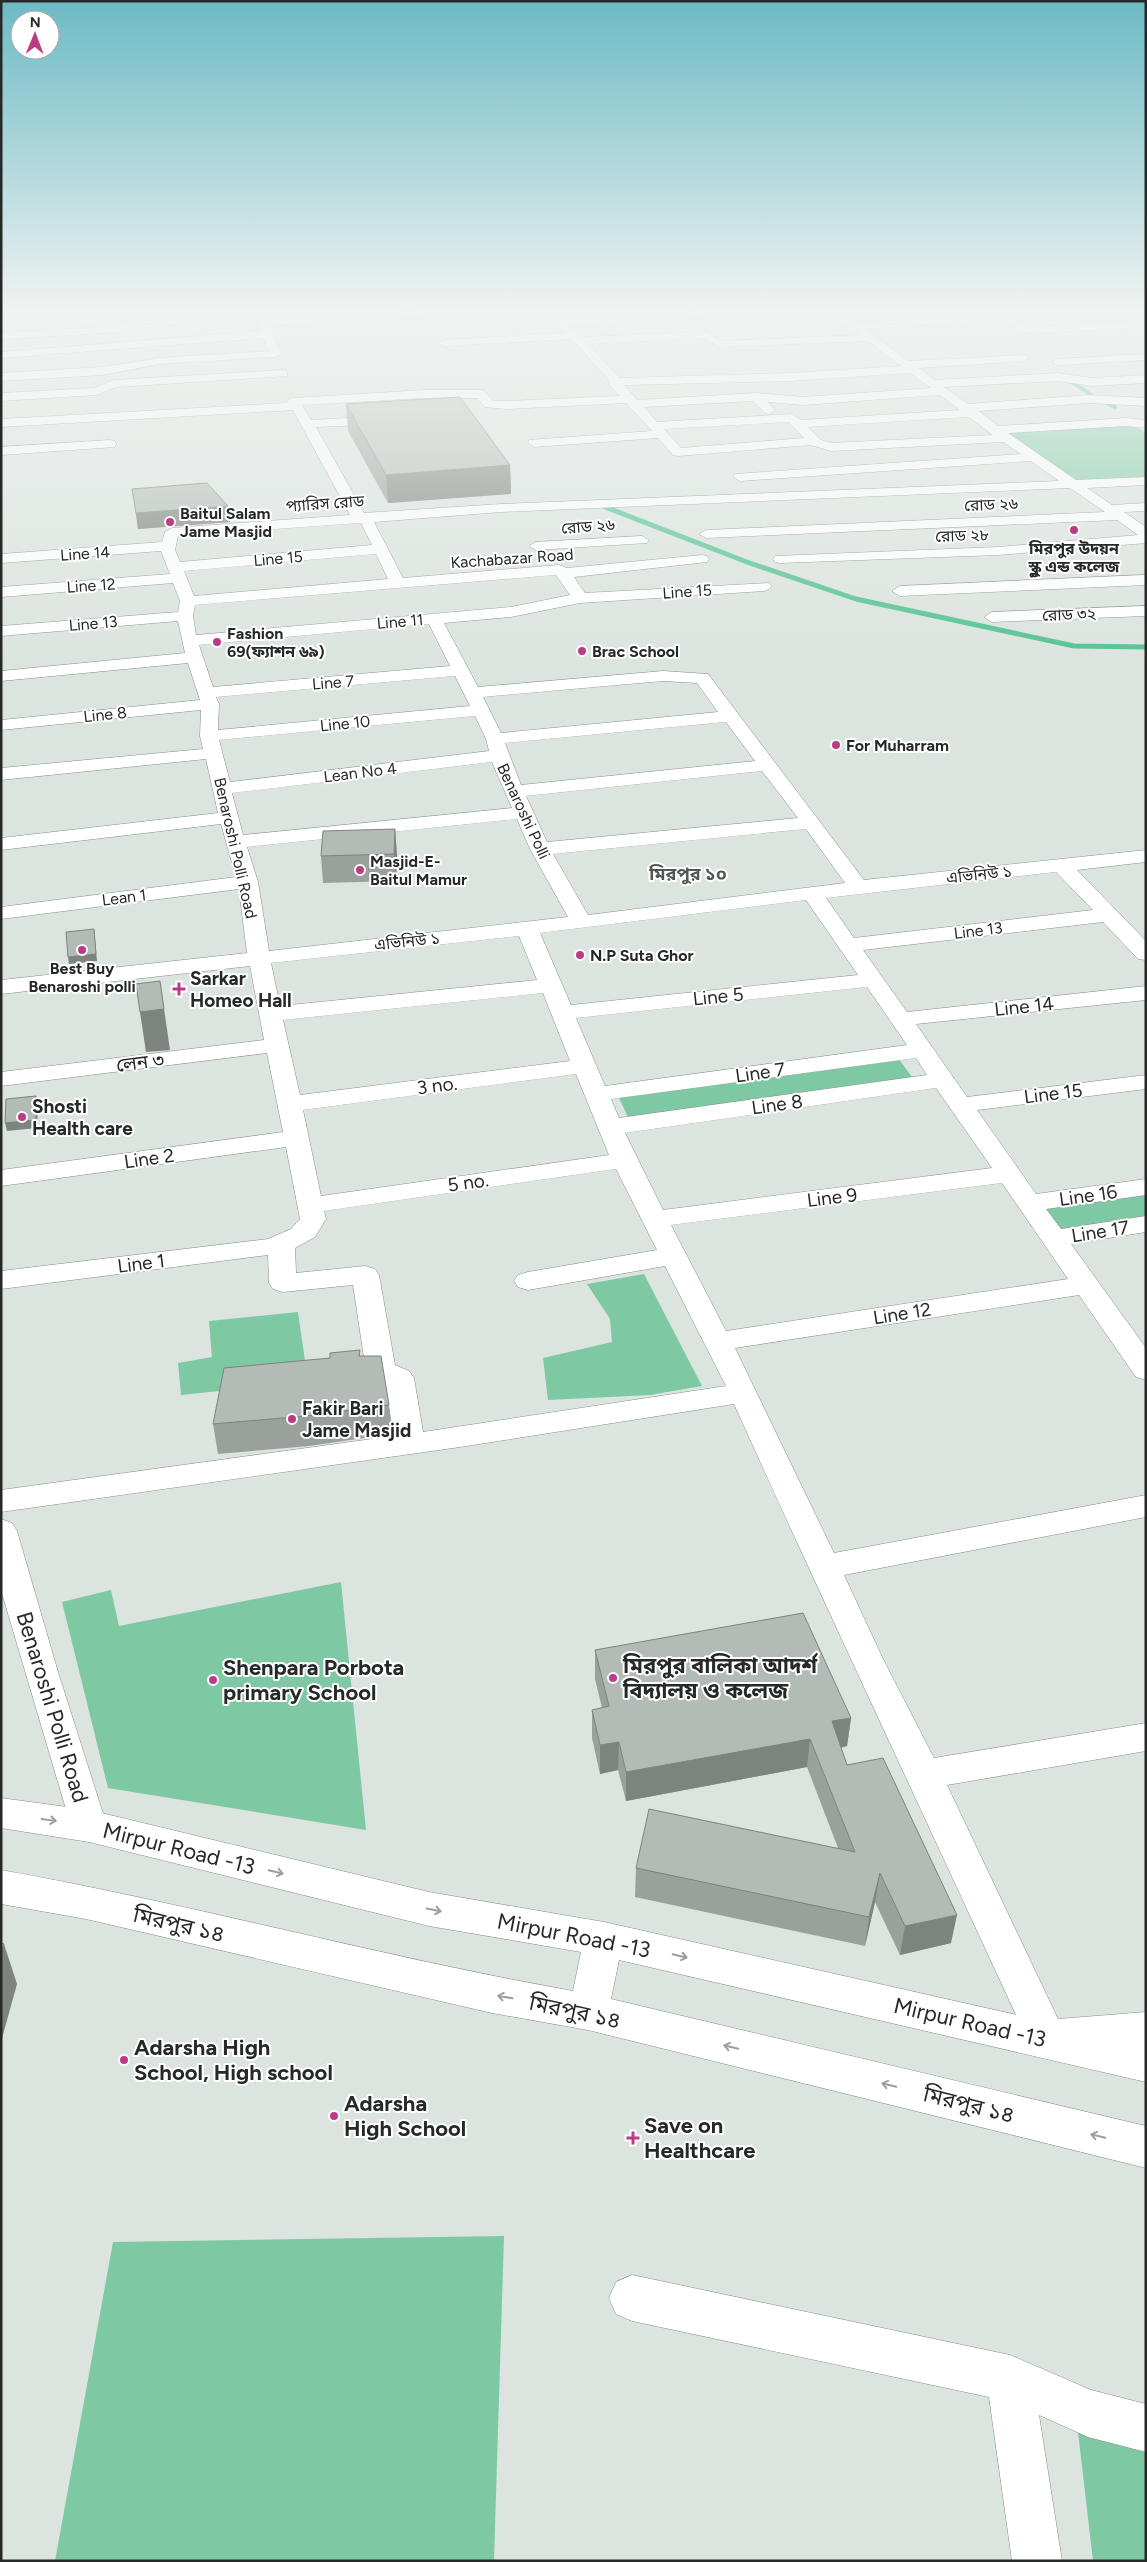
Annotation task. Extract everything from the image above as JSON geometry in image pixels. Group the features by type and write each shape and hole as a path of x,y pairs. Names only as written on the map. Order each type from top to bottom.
{"street":[{"path":"311,430 382,549 398,583"},
{"path":"656,430 666,440 716,459 765,496"},
{"path":"592,452 726,430"},
{"path":"666,440 775,430"},
{"path":"803,430 814,441"},
{"path":"874,430 895,444"},
{"path":"878,433 1018,430"},
{"path":"534,443 666,440 814,441 831,447 895,444 998,431 1146,534"},
{"path":"1,451 110,444"},
{"path":"730,470 1034,457"},
{"name":"প্যারিস রোড","path":"168,546 170,534 175,531 506,508 1146,481"},
{"path":"838,493 863,527"},
{"name":"রোড ২৬","path":"706,534 964,523 1114,512 1146,507"},
{"path":"506,508 536,546 562,572 580,598"},
{"path":"964,523 998,551 1022,585"},
{"name":"রোড ২৬","path":"536,546 642,540"},
{"name":"রোড ২৮","path":"780,559 998,551 1146,540"},
{"name":"Line 14","path":"1,559 168,546"},
{"name":"Benaroshi Polli Road","path":"168,546 186,608 191,649 206,693 211,745 235,842 248,882 260,958 311,1205 313,1219 310,1228 297,1238 281,1244"},
{"name":"Line 15","path":"177,572 382,549"},
{"name":"Kachabazar Road","path":"398,583 562,572 702,559"},
{"name":"Line 12","path":"1,592 177,572"},
{"path":"900,591 1146,580"},
{"name":"Line 13","path":"1,631 398,583"},
{"path":"362,586 380,623"},
{"name":"Line 15","path":"580,598 764,586"},
{"name":"Line 11","path":"191,649 380,623 511,612 580,598"},
{"name":"রোড ৩২","path":"992,618 1146,611"},
{"name":"Benaroshi Polli","path":"434,618 481,710 515,791 522,814 581,922"},
{"path":"1,676 191,649"},
{"name":"Line 7","path":"206,693 457,663"},
{"path":"472,693 663,676 702,678 859,887"},
{"name":"Line 8","path":"1,725 206,693"},
{"name":"Line 10","path":"1,774 481,710"},
{"name":"Lean No 4","path":"223,788 730,716"},
{"path":"515,791 766,765"},
{"path":"235,842 522,814"},
{"path":"1,844 230,817"},
{"path":"540,849 811,823"},
{"name":"এভিনিউ ১","path":"1,987 581,922 818,900 859,887 1146,856"},
{"path":"1061,865 1106,914 1142,945"},
{"name":"Lean 1","path":"1,913 248,882"},
{"path":"818,900 1086,1285 1141,1356"},
{"name":"Line 13","path":"850,945 1106,914"},
{"path":"527,928 624,1160 744,1393 866,1659 924,1774 1046,2039 1146,2031"},
{"name":"Line 5","path":"563,1013 874,980"},
{"path":"272,1014 551,985"},
{"name":"Line 14","path":"902,1019 1146,992"},
{"name":"লেন ৩","path":"1,1079 278,1046"},
{"name":"Line 7","path":"597,1094 924,1050"},
{"name":"3 no.","path":"290,1104 585,1066"},
{"name":"Line 8","path":"611,1128 944,1080"},
{"name":"Line 15","path":"961,1105 1146,1082"},
{"name":"Line 2","path":"1,1178 296,1138"},
{"name":"5 no.","path":"311,1205 624,1160"},
{"name":"Line 9","path":"654,1219 1010,1174"},
{"name":"Line 16","path":"1030,1203 1146,1186"},
{"name":"Line 17","path":"1054,1238 1146,1224"},
{"path":"281,1244 283,1283 366,1275 380,1371 399,1378 410,1443"},
{"name":"Line 1","path":"1,1280 281,1244"},
{"path":"528,1281 673,1256"},
{"name":"Line 12","path":"717,1342 1086,1285"},
{"path":"1,1501 744,1393"},
{"path":"824,1567 1146,1506"},
{"name":"Benaroshi Polli Road","path":"1,1531 41,1672 89,1826"},
{"path":"924,1774 1146,1737"},
{"name":"Mirpur Road -13","path":"1,1813 89,1826 429,1909 604,1939 1146,2063"},
{"name":"মিরপুর ১৪","path":"1,1887 86,1902 492,1995 588,2012 1146,2147"},
{"path":"588,2012 604,1939"},
{"path":"632,2298 1010,2378 1088,2413 1146,2428"},
{"path":"1010,2378 1037,2561"}],"green space":[{"path":"1141,430 1146,433 1146,478 1071,481 1007,433 1013,431"},
{"path":"898,1058 915,1081 630,1121 618,1096"},
{"path":"1146,1191 1146,1221 1064,1234 1044,1207"},
{"path":"644,1274 702,1386 650,1395 548,1400 543,1358 612,1342 610,1319 587,1284"},
{"path":"298,1312 308,1382 181,1395 178,1363 212,1357 209,1321"},
{"path":"341,1582 366,1830 108,1788 62,1602 111,1590 119,1626"},
{"path":"504,2236 494,2561 55,2561 113,2242"},
{"path":"1078,2432 1146,2450 1146,2561 1093,2561"}],"building":[{"path":"360,430 484,430 510,465 386,475"},
{"path":"207,483 228,506 136,513 132,489"},
{"path":"395,829 394,854 321,856 323,831"},
{"name":"Best Buy Benaroshi polli","path":"94,929 96,954 68,957 66,932"},
{"path":"160,981 164,1009 140,1012 136,984"},
{"name":"Shosti Health care","path":"36,1096 36,1120 5,1123 6,1099"},
{"path":"360,1350 359,1356 381,1356 389,1405 306,1416 213,1424 224,1368 330,1358 330,1353"},
{"path":"803,1613 851,1718 832,1721 847,1765 883,1758 957,1915 905,1926 880,1873 869,1917 636,1868 649,1809 855,1852 810,1739 626,1772 619,1742 600,1745 592,1710 609,1706 595,1650"}],"waterway":[{"path":"605,507 747,562 856,599 1074,646 1146,647"}],"place":[{"name":"Baitul Salam Jame Masjid","path":"170,522"},
{"name":"মিরপুর উদয়ন স্কুল এন্ড কলেজ","path":"1074,530"},
{"name":"Fashion 69(ফ্যাশন ৬৯)","path":"217,642"},
{"name":"Brac School","path":"582,651"},
{"name":"For Muharram","path":"836,745"},
{"name":"Masjid-E- Baitul Mamur","path":"360,870"},
{"name":"Best Buy Benaroshi polli","path":"82,950"},
{"name":"N.P Suta Ghor","path":"580,955"},
{"name":"Sarkar Homeo Hall","path":"179,989"},
{"name":"Shosti Health care","path":"22,1117"},
{"name":"Fakir Bari Jame Masjid","path":"292,1419"},
{"name":"মিরপুর বালিকা আদর্শ বিদ্যালয় ও কলেজ","path":"613,1678"},
{"name":"Shenpara Porbota primary School","path":"213,1680"},
{"name":"Adarsha High School, High school","path":"124,2060"},
{"name":"Adarsha High School","path":"334,2116"},
{"name":"Save on Healthcare","path":"633,2138"}],"district":[{"name":"মিরপুর ১০","path":"688,874"}]}
